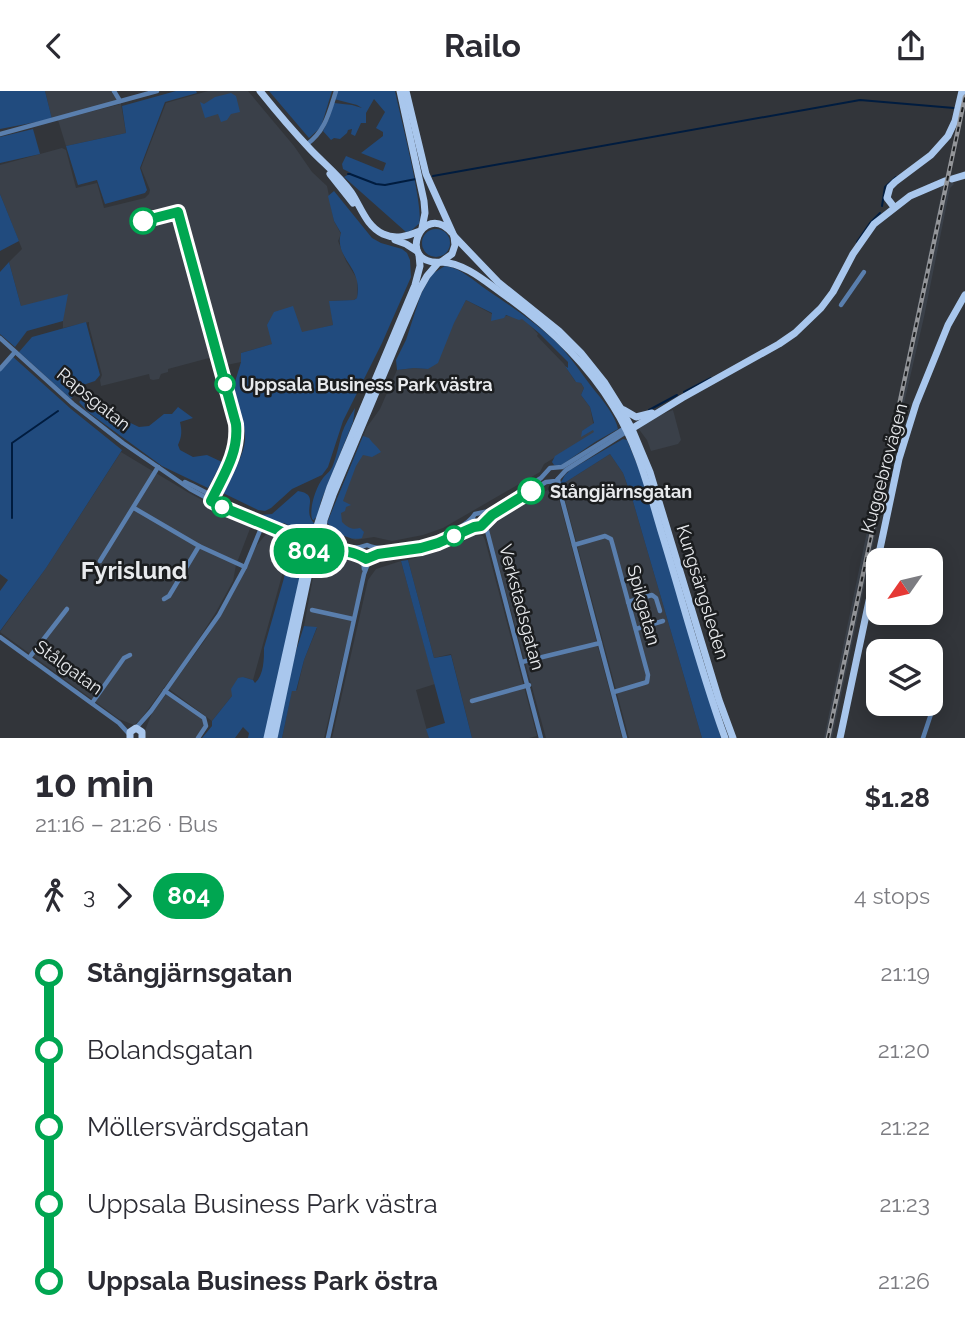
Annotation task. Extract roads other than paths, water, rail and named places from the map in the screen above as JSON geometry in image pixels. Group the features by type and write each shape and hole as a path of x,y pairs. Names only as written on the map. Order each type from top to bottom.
{"main road":[{"path":"260,91 306,145 342,181 376,230 399,238 427,225 438,224 449,228 455,245 452,254 427,276 419,290 333,495 323,524 320,551 311,563 274,738"},
{"path":"267,738 306,566 306,536 318,522 330,487 415,285 420,266 416,241 425,213 424,201 400,91"},
{"name":"Kungsängsleden","path":"406,91 426,174 453,234 498,282 559,331 593,367 620,407 650,472 733,738"},
{"path":"894,207 887,198 890,187 941,146 955,121 962,91"},
{"path":"317,157 369,226 380,235 398,241 418,253 427,261 439,263"},
{"path":"629,428 795,333 821,308 874,224 918,192 965,175"},
{"name":"Kungsängsleden","path":"439,263 457,265 468,270 552,332 590,373 629,428 725,738"},
{"name":"Kuggebrovägen","path":"840,738 899,459 924,384 948,325 965,295"},
{"path":"620,407 636,417 667,407"},
{"path":"629,428 652,413"},
{"path":"311,533 319,533 323,537"},
{"path":"306,546 312,552 320,551"},
{"path":"304,598 306,607 312,610"},
{"path":"300,614 312,610"}],"street":[{"path":"114,91 120,101"},
{"path":"0,134 157,91"},
{"path":"306,145 315,139 325,124 336,91"},
{"path":"841,305 864,272"},
{"path":"839,281 851,290"},
{"name":"Rapsgatan","path":"0,338 73,404 158,467 212,498 297,538 306,546"},
{"path":"0,369 15,352"},
{"path":"212,498 235,451 236,424"},
{"path":"323,537 337,546 367,545 373,548 408,546 427,541 464,526 477,513 489,511 539,479 550,468 562,467 629,428"},
{"path":"320,551 372,557 438,543 486,522 492,515 544,483 556,480 570,467 629,428"},
{"path":"100,561 158,467"},
{"path":"556,468 559,470 556,480 625,738"},
{"path":"547,472 547,477 556,480"},
{"path":"134,508 199,546 245,567"},
{"path":"482,513 486,522"},
{"path":"473,518 478,526"},
{"name":"Verkstadsgatan","path":"486,522 541,738"},
{"path":"136,735 219,615 245,567 263,523"},
{"name":"Rapsgatan","path":"263,523 298,534 311,533"},
{"name":"Verkstadsgatan","path":"478,526 488,537"},
{"name":"Spikgatan","path":"574,545 602,537 609,538 612,542 636,629 648,675 647,682 614,692"},
{"path":"164,599 169,596 199,546"},
{"path":"362,547 364,574"},
{"path":"328,738 364,574 373,548"},
{"path":"628,602 652,595 656,598 660,611"},
{"path":"29,657 67,609"},
{"path":"312,610 354,619"},
{"path":"636,629 663,621"},
{"name":"Stålgatan","path":"0,637 136,735"},
{"path":"522,662 600,643"},
{"path":"92,703 124,658 130,655"},
{"name":"Verkstadsgatan","path":"472,701 528,685"},
{"path":"166,691 206,721 206,726 198,738"},
{"path":"923,738 930,716"}],"waterway":[{"path":"433,176 860,100 954,108"},
{"path":"348,174 385,185 416,179"},
{"path":"882,206 885,187 896,177"},
{"path":"857,242 880,213"},
{"path":"684,392 711,378"},
{"path":"649,410 677,395"},
{"path":"12,518 12,443 58,411"}],"railway":[{"path":"828,738 965,97"}],"place":[{"name":"Uppsala Business Park västra","path":"225,384"},
{"name":"Stångjärnsgatan","path":"531,491"}],"district":[{"name":"Fyrislund","path":"134,570"}]}
